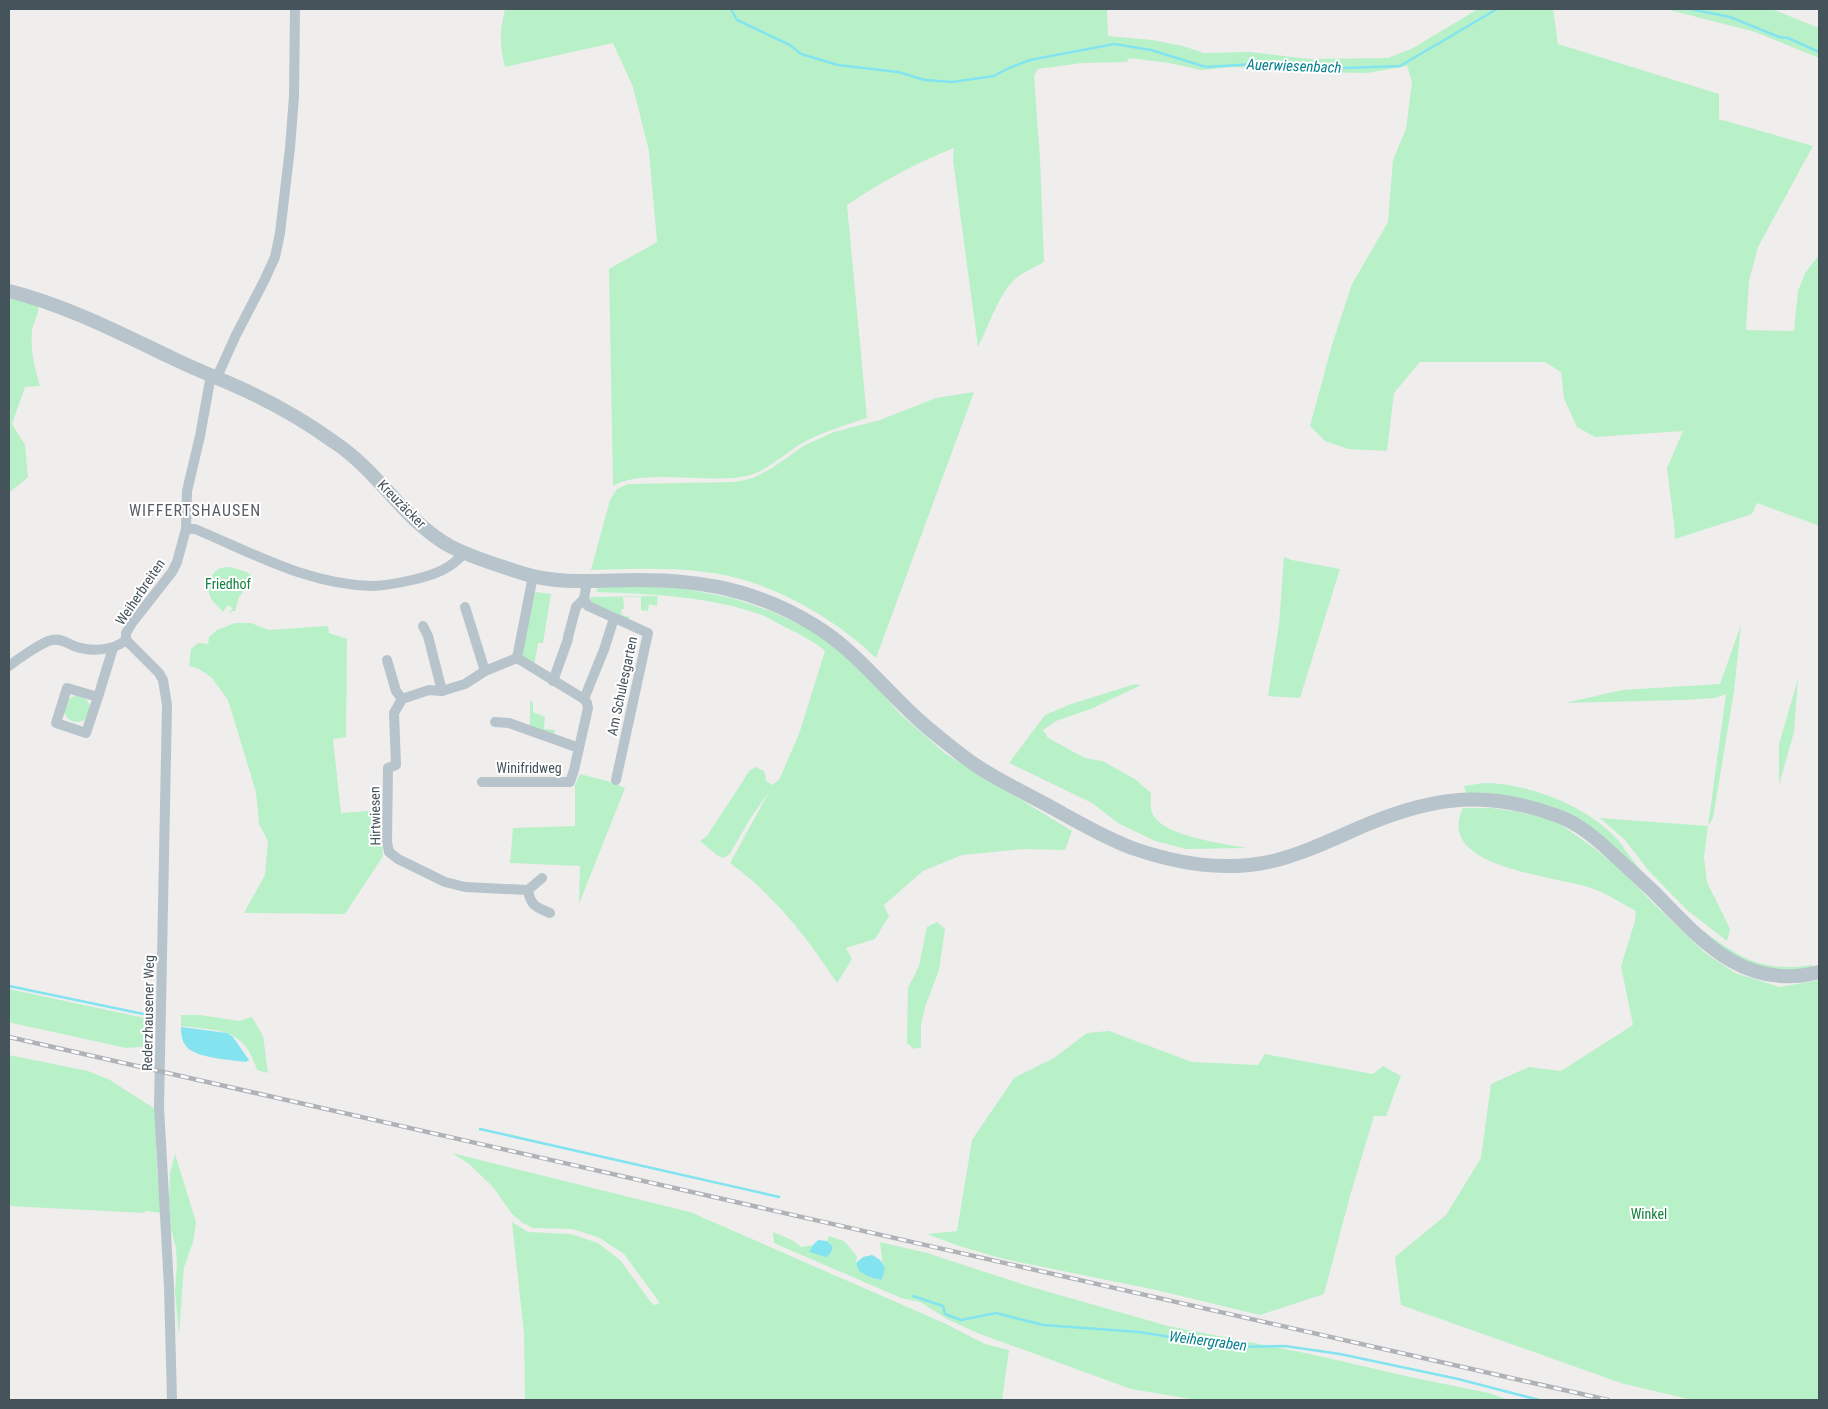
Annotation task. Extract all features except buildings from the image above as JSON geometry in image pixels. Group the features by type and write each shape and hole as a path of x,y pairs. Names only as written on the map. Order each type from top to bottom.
{"street":[{"path":"214,376 275,256 280,233 290,148 294,96 295,9"},
{"name":"Kreuzäcker","path":"9,290 113,329 171,358 253,394 289,413 339,445 365,466 417,521 449,546 548,580 587,582 682,581 731,589 783,608 812,624 849,651 924,726 974,764 1092,830 1124,845 1162,858 1194,865 1226,867 1272,861 1316,847 1413,807 1453,799 1482,798 1500,800 1563,817 1589,833 1654,892 1685,926 1710,948 1734,964 1770,975 1792,977 1819,972"},
{"name":"Weiherbreiten","path":"113,648 120,646 126,640 126,633 132,623 172,572 177,562 186,529 187,491 214,376"},
{"path":"186,529 195,529 268,562 311,577 372,586 390,585 435,573 450,567 465,552"},
{"path":"517,658 533,576"},
{"path":"553,681 568,638 576,607 584,599 587,582"},
{"name":"Am Schulesgarten","path":"584,599 588,606 648,633 616,780"},
{"path":"465,607 486,671"},
{"name":"Am Schulesgarten","path":"603,651 614,618"},
{"path":"423,626 428,636 442,691"},
{"path":"9,666 51,640 64,640 76,646 92,649 113,648 98,697 86,733 56,724 68,688 98,697"},
{"name":"Rederzhausener Weg","path":"126,640 159,673 163,680 167,705 160,1107 169,1287 172,1400"},
{"name":"Winifridweg","path":"482,782 570,782 580,748 588,708 584,699 603,651"},
{"path":"387,660 396,691 402,699 429,690 442,691 465,684 486,671 517,658"},
{"path":"517,658 584,699"},
{"name":"Hirtwiesen","path":"402,699 394,713 396,765 388,768 387,842 389,852 398,859 445,882 465,886 528,890"},
{"name":"Winifridweg","path":"495,722 509,723 580,748"},
{"path":"542,878 528,890 530,900 535,907 550,914"}],"green space":[{"path":"505,9 1107,9 1108,36 1152,40 1183,46 1204,53 1250,52 1309,59 1388,58 1413,48 1478,9 1553,9 1558,44 1719,94 1719,119 1813,146 1758,247 1749,281 1746,330 1794,331 1798,291 1805,273 1819,255 1819,529 1817,525 1757,503 1752,514 1675,539 1667,468 1683,431 1595,437 1577,427 1564,399 1561,372 1545,362 1420,362 1394,393 1387,451 1348,449 1325,441 1310,426 1332,345 1352,284 1388,222 1393,160 1406,129 1412,82 1407,66 1367,73 1233,67 1201,70 1169,63 1129,58 1127,62 1082,63 1038,69 1034,75 1040,158 1044,262 1020,275 1008,287 998,303 978,347 953,160 954,148 899,174 847,205 867,418 813,437 798,445 770,466 754,474 731,478 641,478 613,486 609,269 657,242 649,151 633,87 613,43 505,67 501,38"},
{"path":"1666,9 1772,9 1819,28 1819,58 1755,32"},
{"path":"9,295 38,304 38,311 32,331 32,352 40,386 25,387 12,424 25,445 28,477 9,493"},
{"path":"974,392 876,658 860,643 821,616 779,593 735,577 683,570 591,570 610,500 617,489 628,484 735,482 753,478 772,468 805,445 834,432 880,420 936,398"},
{"path":"1284,557 1340,569 1300,698 1268,696 1279,624"},
{"name":"Friedhof","path":"230,567 247,572 251,576 251,581 239,597 235,611 228,614 233,608 228,605 223,612 211,598 209,588 210,580 217,570"},
{"path":"645,586 681,588 732,598 773,612 815,632 855,663 901,715 946,754 1072,831 1065,850 1024,849 962,855 923,871 884,905 889,916 875,939 846,948 852,959 837,983 814,949 789,918 746,875 730,863 770,790 729,855 723,858 700,841 707,836 750,770 756,767 764,771 765,780 772,785 779,780 799,734 825,651 808,639 762,615 742,609 680,597 596,592 598,587"},
{"path":"536,592 551,594 543,643 538,643 534,666 523,656 523,646 533,597"},
{"path":"658,596 657,606 649,604 648,611 641,610 641,597 623,597 624,609 621,609 622,615 630,617 627,621 591,603 590,597"},
{"path":"235,623 251,623 269,630 328,626 329,633 347,639 346,737 333,739 341,813 380,810 383,856 345,914 244,913 265,875 268,841 259,824 256,792 228,700 212,678 199,669 189,666 191,649 198,643 208,644 209,637 217,630"},
{"path":"1741,625 1734,691 1713,818 1708,826 1726,694 1715,698 1682,700 1565,703 1622,690 1720,684"},
{"path":"1798,679 1794,732 1779,785 1779,744"},
{"path":"1135,684 1141,685 1091,709 1056,721 1043,730 1048,738 1085,758 1102,761 1135,779 1151,793 1152,812 1157,820 1167,827 1194,838 1247,848 1186,849 1155,841 1118,823 1092,803 1009,763 1045,715 1071,704"},
{"path":"77,696 86,700 90,709 86,718 77,722 68,718 64,709 68,700"},
{"path":"530,701 533,702 533,712 545,717 544,729 555,730 554,738 530,729"},
{"path":"580,774 614,783 625,788 579,904 580,866 510,863 513,828 575,826 575,785"},
{"path":"1484,783 1501,784 1536,792 1554,798 1588,815 1603,825 1621,843 1633,861 1676,907 1726,947 1743,957 1759,963 1785,967 1812,965 1813,970 1796,972 1758,968 1717,946 1610,845 1485,793 1466,793 1464,786"},
{"name":"Winkel","path":"1463,808 1492,808 1519,812 1544,818 1563,826 1620,869 1704,952 1735,973 1780,987 1819,980 1819,1400 1692,1400 1621,1383 1401,1305 1395,1257 1446,1215 1481,1158 1491,1084 1529,1067 1561,1071 1633,1025 1621,966 1635,921 1636,911 1608,895 1591,888 1503,866 1481,857 1466,844 1458,828"},
{"path":"1600,818 1708,826 1704,857 1707,882 1730,929 1727,941 1687,910 1649,871 1625,840"},
{"path":"937,922 945,929 939,970 925,1007 921,1025 921,1047 914,1049 907,1043 908,988 919,966 927,927"},
{"path":"9,989 154,1020 153,1046 126,1048 12,1023 9,1021"},
{"path":"181,1015 200,1015 239,1021 252,1017 263,1036 268,1073 257,1070 252,1056 237,1038 218,1031 181,1026"},
{"path":"1109,1031 1192,1062 1258,1065 1265,1054 1373,1074 1383,1066 1401,1076 1386,1116 1374,1116 1324,1294 1260,1315 1156,1290 1004,1259 959,1246 927,1234 957,1231 972,1140 1014,1078 1054,1058 1087,1033"},
{"path":"9,1055 88,1071 110,1080 155,1109 157,1172 162,1213 9,1206"},
{"path":"452,1153 690,1212 944,1323 985,1344 1009,1350 1002,1400 525,1400 524,1334 512,1222 528,1232 571,1234 598,1243 620,1260 653,1305 660,1303 624,1254 598,1237 572,1229 533,1228 523,1223 512,1214 493,1187 469,1164"},
{"path":"175,1154 196,1222 193,1242 184,1267 179,1335 175,1291 176,1248 171,1229 169,1199 170,1173"},
{"path":"773,1232 792,1240 801,1247 813,1245 810,1252 833,1247 827,1241 829,1236 844,1241 857,1256 856,1263 869,1277 881,1280 884,1265 880,1242 927,1253 1028,1286 1168,1326 1310,1354 1489,1393 1509,1400 1197,1400 1131,1389 980,1334 949,1320 920,1302 901,1298 774,1243"}],"water":[{"path":"181,1027 227,1033 233,1037 249,1060 246,1062 205,1056 190,1050 182,1037"},
{"path":"818,1240 827,1241 833,1247 830,1254 826,1257 809,1252"},
{"path":"872,1255 884,1265 881,1280 869,1277 859,1271 856,1263 863,1257"}],"waterway":[{"name":"Auerwiesenbach","path":"731,9 737,20 790,45 801,54 838,65 898,72 925,80 952,82 994,76 1030,60 1114,44 1151,50 1206,67 1270,63 1316,69 1400,66 1497,9"},
{"name":"Auerwiesenbach","path":"1690,9 1730,17 1779,37 1788,38 1819,52"},
{"path":"9,986 153,1016"},
{"path":"480,1129 779,1197"},
{"name":"Weihergraben","path":"913,1296 943,1306 945,1314 961,1320 996,1313 1043,1325 1139,1332 1233,1347 1285,1346 1340,1354 1458,1379 1539,1400"}],"railway":[{"path":"9,1037 1608,1400"}],"district":[{"name":"WIFFERTSHAUSEN","path":"195,510"}]}
